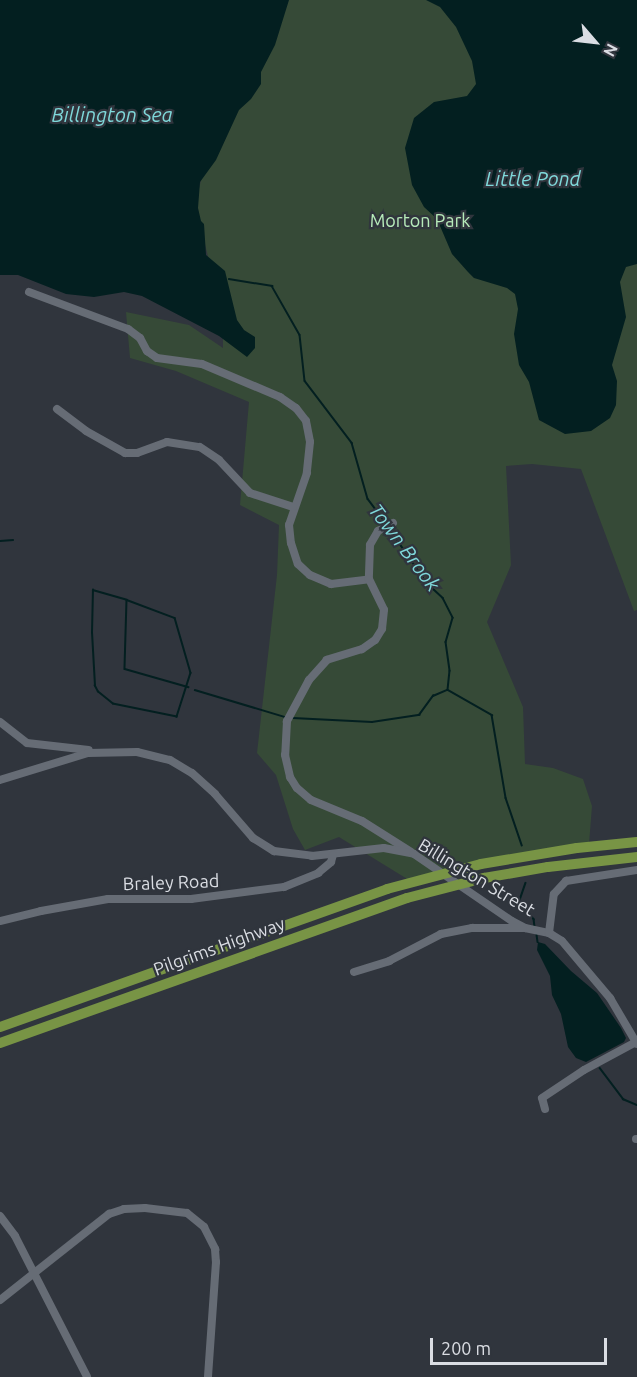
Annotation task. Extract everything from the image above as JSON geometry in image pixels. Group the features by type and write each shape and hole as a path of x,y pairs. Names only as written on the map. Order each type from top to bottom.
{"highway":[{"name":"Pilgrims Highway","path":"0,1027 334,908 435,876 524,856 637,842"},
{"name":"Pilgrims Highway","path":"0,1043 361,913 451,886 548,867 637,857"}],"street":[{"path":"29,292 128,329 157,358 202,364 291,404 304,417 310,442 307,473 293,507 290,537 297,560 303,571 318,580 335,584 369,579"},
{"path":"57,409 90,433 128,454 168,442 200,447 219,460 250,493 293,507"},
{"path":"389,525 375,534 370,545 369,579 384,610 384,623 380,634 356,652 327,660 321,664 288,717 286,763 297,788 321,806 362,821 414,854"},
{"path":"0,722 27,744 94,752"},
{"name":"Billington Street","path":"0,780 49,763 94,752 137,752 178,764 204,783 240,825 267,847 289,855 333,855 377,848 414,854 527,928 546,932 573,952 618,1009 637,1043"},
{"name":"Braley Road","path":"0,921 108,899 191,899 284,887 318,873 331,862 333,855"},
{"path":"546,932 554,894 566,881 637,870"},
{"path":"354,972 389,961 441,934 472,928 527,928"},
{"path":"545,1109 542,1098 584,1070 637,1043"},
{"path":"0,1300 110,1214 124,1209 145,1208 187,1214 204,1227 215,1249 208,1377"},
{"path":"0,1216 15,1236 87,1377"}],"green space":[{"name":"Morton Park","path":"274,0 637,0 637,610 634,611 581,469 532,464 506,466 511,565 487,622 523,707 525,764 553,768 583,779 592,806 589,844 538,852 417,885 339,837 305,850 293,829 276,775 257,753 277,575 279,525 240,505 249,402 176,371 130,358 126,312 189,325 223,348 223,317 195,204 203,173"}],"water":[{"name":"Billington Sea","path":"0,0 289,0 275,45 261,72 261,84 251,99 239,110 216,160 200,182 198,208 204,224 206,255 225,271 237,320 244,330 255,337 255,348 247,357 219,336 142,296 124,292 94,297 66,294 18,275 0,275"},
{"name":"Little Pond","path":"426,0 637,0 637,264 626,267 620,282 626,317 612,365 617,381 616,405 610,418 591,431 565,434 539,420 529,382 519,365 514,334 518,309 515,294 507,288 474,278 468,272 452,254 437,219 424,207 412,185 405,148 414,118 434,102 467,96 476,84 472,61 456,27 440,7"},
{"path":"538,942 545,944 571,971 597,993 621,1028 626,1038 624,1042 586,1062 576,1058 568,1047 561,1014 552,995 550,976 537,950"}],"waterway":[{"name":"Town Brook","path":"229,279 272,286 300,335 305,381 352,443 368,499 387,524"},
{"name":"Town Brook","path":"389,528 427,583 443,598 453,618 446,642 450,671 448,690 492,715 506,798 522,845"},
{"path":"0,541 13,540"},
{"path":"93,590 175,618 191,673 177,717 113,704 98,692 95,686 92,633 93,590"},
{"path":"127,600 125,669 188,687"},
{"path":"195,690 285,717"},
{"path":"293,718 372,722 419,715 433,696 447,690"},
{"name":"Town Brook","path":"526,883 520,900 534,919 535,927"},
{"name":"Town Brook","path":"537,935 538,942"},
{"name":"Town Brook","path":"600,1068 623,1099 637,1105"}]}
